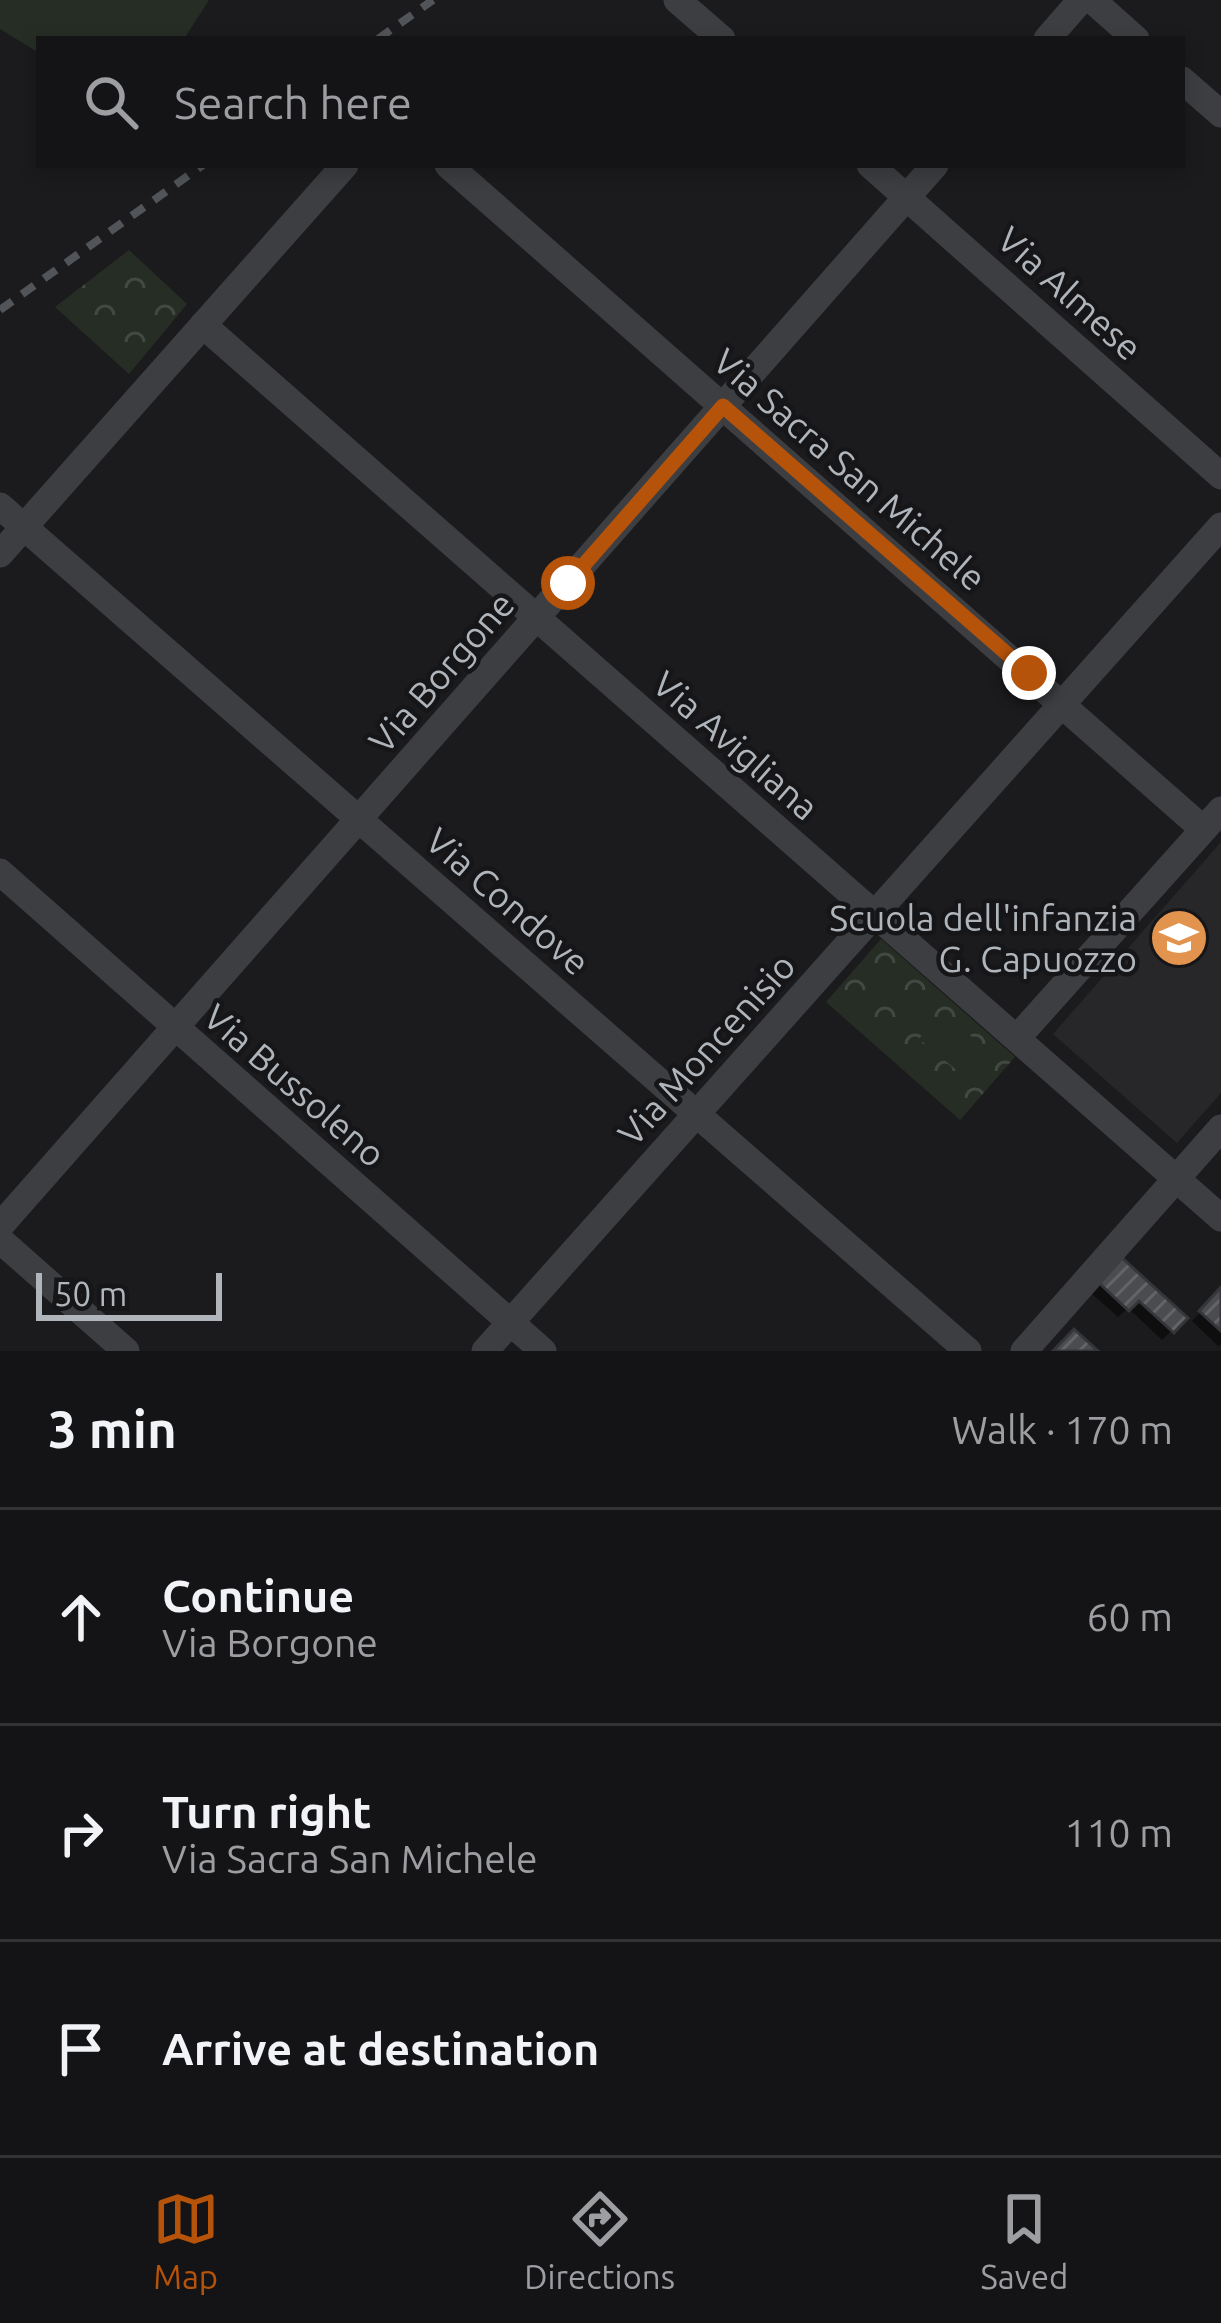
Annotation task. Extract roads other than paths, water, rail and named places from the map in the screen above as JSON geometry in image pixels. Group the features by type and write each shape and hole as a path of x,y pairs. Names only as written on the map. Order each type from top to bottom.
{"street":[{"path":"677,0 719,36"},
{"path":"1050,36 1081,0"},
{"path":"1092,0 1133,36"},
{"path":"1185,83 1221,114"},
{"path":"0,554 342,168"},
{"name":"Via Sacra San Michele","path":"451,168 1063,703 1212,819"},
{"name":"Via Almese","path":"873,168 1221,476"},
{"name":"Via Borgone","path":"0,1226 932,168"},
{"name":"Via Avigliana","path":"203,326 1221,1218"},
{"name":"Via Condove","path":"0,506 968,1351"},
{"name":"Via Moncenisio","path":"484,1351 1221,526"},
{"path":"1017,1038 1212,819"},
{"name":"Via Bussoleno","path":"0,872 543,1351"},
{"path":"1024,1351 1221,1127"},
{"path":"0,1240 126,1351"}],"railway":[{"path":"382,36 433,0"},
{"path":"0,310 199,168"}],"place":[{"name":"Scuola dell'infanzia G. Capuozzo","path":"1179,938"}]}
